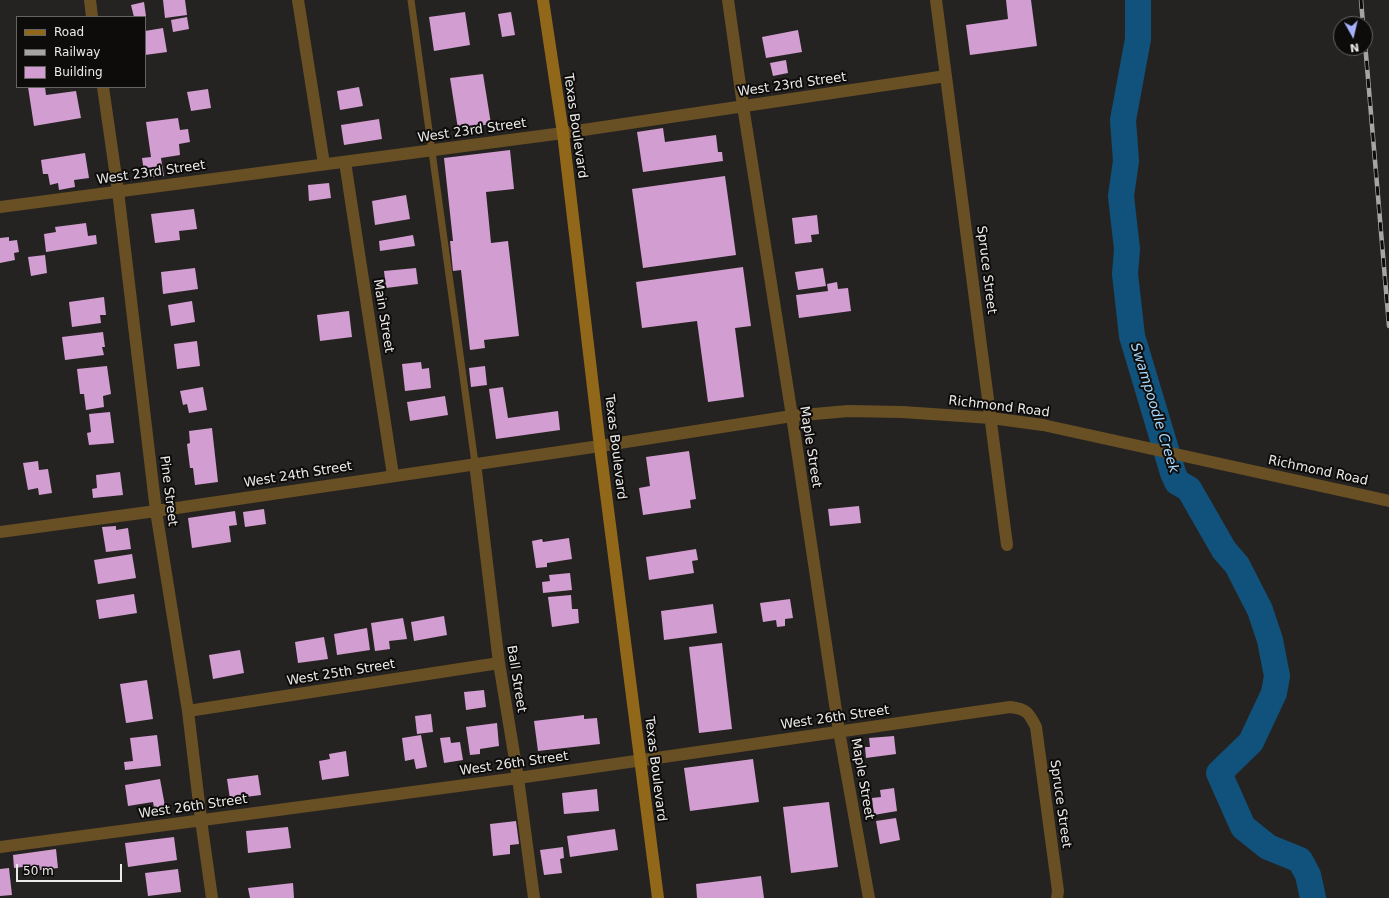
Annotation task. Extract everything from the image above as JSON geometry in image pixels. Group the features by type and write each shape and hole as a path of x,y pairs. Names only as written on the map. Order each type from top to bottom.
{"main road":[{"name":"Texas Boulevard","path":"543,0 563,133 600,446 658,898"}],"street":[{"path":"90,0 92,16"},
{"path":"298,0 324,164"},
{"name":"Maple Street","path":"728,0 839,731 870,898"},
{"name":"Spruce Street","path":"936,0 1007,545"},
{"name":"West 23rd Street","path":"0,207 563,133 946,76"},
{"name":"Pine Street","path":"103,88 118,191 156,511 188,711 212,898"},
{"name":"Main Street","path":"345,162 393,475"},
{"name":"Richmond Road","path":"600,446 792,416 848,411 902,412 991,418 1044,425 1389,501"},
{"name":"West 24th Street","path":"0,532 156,511 393,475 600,446"},
{"name":"Ball Street","path":"475,463 499,663 518,778 534,898"},
{"name":"West 25th Street","path":"188,711 499,663"},
{"name":"West 26th Street","path":"0,847 518,778 1010,707 1021,708 1030,714"},
{"name":"Spruce Street","path":"1030,714 1036,727 1058,890 1057,898"}],"lane":[{"path":"411,0 475,463"}],"building":[{"path":"163,0 185,0 187,15 165,18"},
{"path":"1006,0 1031,0 1037,46 970,55 966,25 1008,19"},
{"path":"144,2 146,16 134,16 131,5"},
{"path":"465,12 470,45 434,51 429,17"},
{"path":"511,12 515,35 502,37 498,14"},
{"path":"187,17 189,29 173,32 171,20"},
{"path":"163,28 167,52 146,55 146,31"},
{"path":"798,30 802,52 766,58 762,37"},
{"path":"786,60 788,73 773,76 770,63"},
{"path":"483,74 491,124 458,129 450,78"},
{"path":"359,87 363,106 340,110 337,91"},
{"path":"28,88 45,88 46,95 76,91 81,118 34,126"},
{"path":"208,89 211,108 191,111 187,92"},
{"path":"178,118 180,130 188,129 190,142 179,144 180,155 161,158 164,176 145,178 142,158 151,157 146,122"},
{"path":"379,119 382,139 344,145 341,125"},
{"path":"663,128 665,142 716,135 718,152 722,152 723,161 643,172 637,132"},
{"path":"510,150 514,189 486,192 491,243 508,241 519,336 484,340 485,348 470,350 461,270 453,271 450,241 453,241 444,158"},
{"path":"85,153 89,178 74,180 75,187 59,190 58,183 50,185 48,174 43,174 41,160"},
{"path":"725,176 736,255 643,268 632,189"},
{"path":"329,183 331,198 309,201 308,185"},
{"path":"406,195 410,219 375,225 372,201"},
{"path":"194,209 197,229 179,231 180,240 155,243 151,214"},
{"path":"817,215 819,234 811,235 812,242 795,244 792,218"},
{"path":"86,223 88,236 96,235 97,244 46,252 44,234 56,232 55,227"},
{"path":"413,235 415,246 380,251 379,241"},
{"path":"9,237 9,241 17,240 19,252 14,253 15,260 0,263 0,238"},
{"path":"45,255 47,273 31,276 28,257"},
{"path":"743,267 751,326 735,328 744,397 708,402 697,321 642,328 636,282"},
{"path":"195,268 198,289 163,294 161,272"},
{"path":"416,268 418,284 386,288 384,271"},
{"path":"823,268 826,286 798,290 795,272"},
{"path":"837,282 838,289 848,288 851,311 799,318 796,295 828,291 827,284"},
{"path":"104,297 106,315 100,315 101,323 72,327 69,302"},
{"path":"192,301 195,322 171,326 168,305"},
{"path":"349,311 352,337 320,341 317,315"},
{"path":"103,332 105,347 102,347 104,355 65,360 62,337"},
{"path":"197,341 200,366 177,369 174,344"},
{"path":"421,362 422,369 429,368 431,388 405,391 402,364"},
{"path":"107,366 111,394 103,396 104,407 86,410 84,394 80,394 77,369"},
{"path":"485,366 487,385 471,387 469,368"},
{"path":"203,387 207,410 189,413 187,404 183,405 180,391"},
{"path":"503,387 508,418 558,411 560,430 496,439 489,389"},
{"path":"445,396 448,415 410,421 407,402"},
{"path":"110,412 114,443 89,445 87,433 91,432 89,414"},
{"path":"212,428 218,482 195,485 193,468 190,468 187,444 190,443 189,431"},
{"path":"689,451 696,499 690,500 691,508 643,515 639,488 650,486 646,457"},
{"path":"38,461 39,470 48,469 52,493 39,495 38,488 28,490 23,463"},
{"path":"120,472 123,495 93,498 92,489 97,488 96,475"},
{"path":"859,506 861,523 830,526 828,509"},
{"path":"264,509 266,524 245,527 243,512"},
{"path":"235,511 237,525 229,526 231,542 192,548 188,518"},
{"path":"116,526 116,530 128,528 131,549 106,552 102,527"},
{"path":"569,538 572,559 547,563 547,567 536,568 532,541 542,539 543,542"},
{"path":"696,549 698,560 692,561 694,573 649,580 646,557"},
{"path":"132,554 136,578 98,584 94,560"},
{"path":"570,573 572,590 543,593 542,582 550,581 549,575"},
{"path":"134,594 137,613 99,619 96,600"},
{"path":"571,595 572,609 578,609 579,623 552,627 548,597"},
{"path":"790,599 793,618 785,619 785,626 777,627 776,620 763,622 760,603"},
{"path":"713,604 717,633 664,640 661,611"},
{"path":"444,616 447,635 414,641 411,622"},
{"path":"403,618 407,639 389,641 390,649 375,651 371,623"},
{"path":"367,628 370,650 337,655 334,634"},
{"path":"324,637 328,659 298,663 295,642"},
{"path":"722,643 732,729 699,733 689,647"},
{"path":"240,650 244,673 213,679 209,655"},
{"path":"147,680 153,719 126,723 120,684"},
{"path":"484,690 486,707 466,710 464,692"},
{"path":"431,714 433,732 417,734 415,716"},
{"path":"584,715 584,719 597,718 600,744 538,751 534,721"},
{"path":"497,723 499,746 480,749 480,754 470,755 466,727"},
{"path":"157,735 161,766 125,770 124,762 133,761 130,738"},
{"path":"421,735 427,767 416,769 414,759 405,761 402,738"},
{"path":"894,736 896,754 866,758 865,747 870,747 869,738"},
{"path":"450,737 451,743 460,742 463,760 444,763 440,738"},
{"path":"346,751 349,776 322,780 319,761 330,759 329,754"},
{"path":"753,759 759,802 690,811 684,768"},
{"path":"258,775 261,795 230,799 227,779"},
{"path":"160,779 165,806 154,808 153,802 128,806 125,785"},
{"path":"894,788 897,811 874,815 872,798 881,797 880,790"},
{"path":"597,789 599,811 564,814 562,793"},
{"path":"829,802 838,867 791,873 783,807"},
{"path":"896,818 900,840 880,844 876,821"},
{"path":"516,821 519,844 510,845 510,854 493,856 490,824"},
{"path":"288,827 291,848 248,853 246,831"},
{"path":"615,829 618,850 570,857 567,836"},
{"path":"174,837 177,860 128,867 125,843"},
{"path":"563,847 564,858 560,859 562,873 544,875 540,850"},
{"path":"56,849 58,868 40,870 39,865 14,868 13,855"},
{"path":"9,868 12,895 0,896 0,869"},
{"path":"178,869 181,892 148,896 145,873"},
{"path":"761,876 764,898 697,898 696,884"},
{"path":"293,883 294,898 250,898 248,888"}],"waterway":[{"name":"Swampoodle Creek","path":"1138,0 1138,39 1123,120 1126,161 1121,196 1127,249 1125,274 1132,336 1177,482 1189,489 1224,550 1237,565 1260,610 1270,640 1277,676 1274,693 1251,742 1219,773 1243,827 1268,847 1300,860 1308,875 1313,898"}],"railway":[{"path":"1361,0 1362,16"},
{"path":"1366,56 1389,326"}]}
